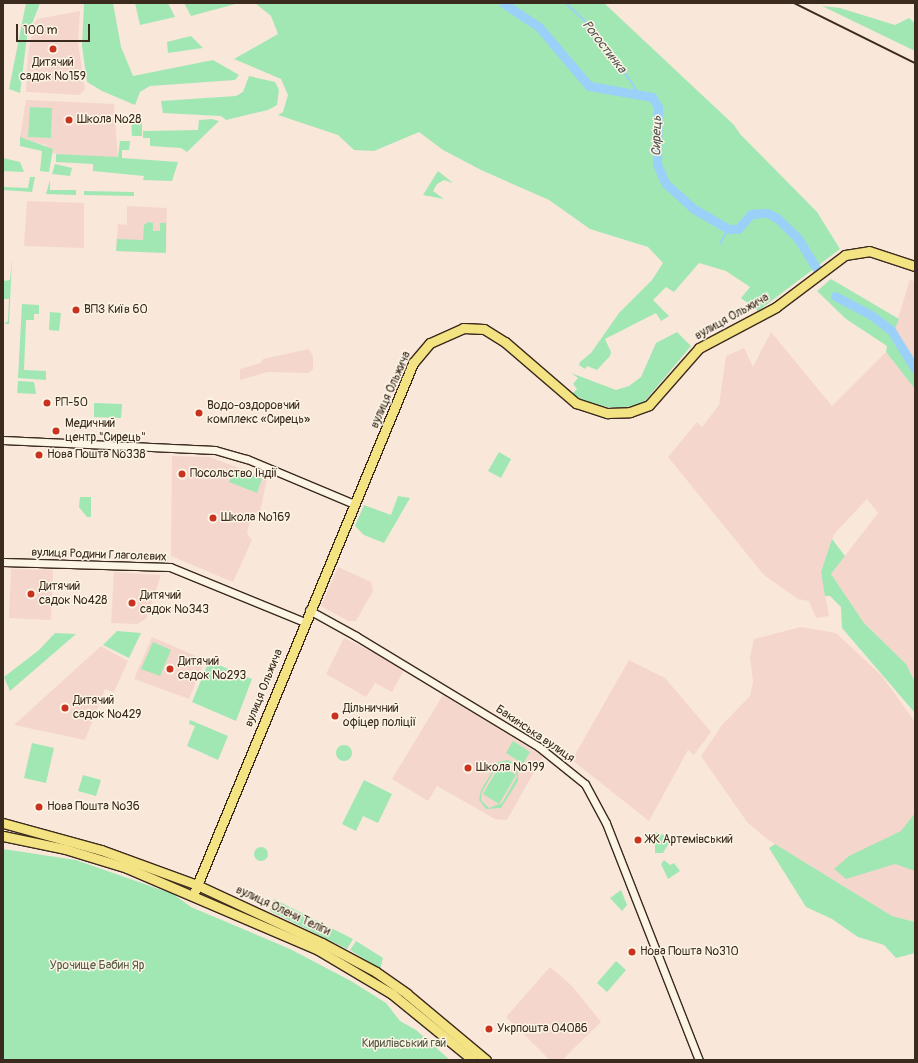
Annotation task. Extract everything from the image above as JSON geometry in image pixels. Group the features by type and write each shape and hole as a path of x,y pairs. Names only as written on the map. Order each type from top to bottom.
{"main road":[{"name":"вулиця Ольжича","path":"193,894 309,610 413,363 436,339 463,328 484,329 496,336 576,403 606,413 630,412 649,405 699,348 776,308 848,254 873,252 915,266"},
{"name":"вулиця Олени Теліги","path":"3,823 42,833 197,885 316,939 376,972 433,1013 486,1060"},
{"name":"вулиця Олени Теліги","path":"3,829 42,833"},
{"name":"вулиця Олени Теліги","path":"3,836 105,860 193,894 350,966 425,1018 473,1060"},
{"name":"вулиця Олени Теліги","path":"3,842 41,844"}],"street":[{"path":"3,440 215,450 247,458 354,504"},
{"name":"вулиця Родини Глаголєвих","path":"3,562 170,567 305,622"},
{"name":"Бакинська вулиця","path":"309,610 356,636 539,747 585,784 606,823 698,1060"}],"shaded area":[{"name":"Дитячий садок №159","path":"80,11 78,43 85,89 79,95 26,92 28,54 34,23 37,19"},
{"name":"Школа №28","path":"26,100 114,104 118,162 53,153 46,145 23,140 20,137"},
{"path":"27,201 84,203 84,248 24,246"},
{"path":"127,206 167,208 166,253 116,251 118,224 127,225"},
{"path":"910,279 915,282 915,360 895,329"},
{"path":"771,332 832,406 886,352 915,389 915,682 906,664 864,623 831,574 878,513 867,499 834,534 821,572 829,616 816,618 809,601 798,599 764,575 668,457 697,422 702,427 719,405 726,356 744,348 753,367"},
{"path":"309,349 313,356 313,369 309,373 268,372 240,380 240,369 261,363 263,359"},
{"name":"Школа №169","path":"172,456 209,457 267,478 260,512 249,524 247,534 252,540 233,582 171,556"},
{"path":"338,567 371,582 373,591 356,621 348,621 321,606"},
{"name":"Дитячий садок №428","path":"11,569 53,570 51,620 9,618"},
{"name":"Дитячий садок №343","path":"114,572 161,575 146,619 137,624 111,623"},
{"path":"801,627 836,633 882,676 915,722 915,922 892,916 767,839 747,822 701,756 722,725 750,696 753,682 750,657 754,639"},
{"name":"Дитячий садок №293","path":"152,637 205,660 189,699 134,679"},
{"path":"344,638 405,668 392,692 375,683 366,697 326,674"},
{"name":"Дитячий садок №429","path":"101,646 128,661 114,692 105,689 85,740 14,725"},
{"path":"629,660 665,678 711,732 694,755 688,750 649,821 572,760"},
{"name":"Школа №199","path":"443,695 543,756 507,820 495,819 437,786 428,801 392,779"},
{"path":"550,967 572,986 601,1022 562,1060 550,1060 506,1017"}],"green space":[{"path":"26,3 40,3 27,37 20,93 9,89"},
{"path":"84,3 113,3 121,47 133,76 213,60 239,75 235,80 150,86 140,92 135,105 102,91 87,82 82,46"},
{"path":"135,3 168,3 175,17 140,25"},
{"path":"184,3 239,3 191,16"},
{"path":"255,3 604,3 734,125 740,134 817,212 840,249 758,311 741,298 750,287 726,271 699,263 674,292 666,287 653,300 669,316 661,321 656,313 605,339 611,352 610,356 597,370 587,366 585,369 579,365 580,362 591,353 619,313 652,280 663,263 648,247 590,229 549,200 481,170 443,150 419,132 374,151 354,150 338,135 278,115 283,112 288,95 281,79 234,59 278,34 271,16"},
{"path":"822,6 840,8 895,25 909,18 915,23 915,51"},
{"path":"191,36 203,48 168,53 167,42"},
{"path":"249,76 275,82 279,90 277,105 268,110 226,120 221,116 163,113 161,101 236,96 243,92"},
{"path":"30,107 52,108 51,138 28,137"},
{"path":"131,119 142,119 142,136 132,136"},
{"path":"212,119 219,121 187,152 181,148 150,146 150,138 143,138 143,131 198,130 199,120"},
{"path":"20,137 53,149 49,172 40,171 42,151 20,146"},
{"path":"120,141 130,141 129,150 122,150 122,158 178,162 172,181 143,180 144,176 93,171 93,164 56,162 56,154 118,157"},
{"path":"3,158 20,162 24,172 3,171"},
{"path":"55,164 72,168 70,176 52,174"},
{"path":"438,171 453,183 444,180 437,184 433,191 444,199 423,195"},
{"path":"30,177 35,177 32,192 3,190 3,187 28,188"},
{"path":"50,180 50,190 76,190 76,195 46,194"},
{"path":"84,191 134,192 134,196 84,195"},
{"path":"148,222 153,223 153,231 160,231 160,223 166,223 166,253 116,251 117,239 143,240 144,225"},
{"path":"12,258 9,324 4,324 8,321 9,299 3,299 3,281 10,280"},
{"path":"831,279 899,319 895,329 915,360 915,389 886,352 887,346 846,319 817,291"},
{"path":"22,304 39,305 39,314 34,314 34,320 26,320 24,370 46,371 46,380 18,378"},
{"path":"50,312 61,313 59,331 49,330"},
{"path":"677,332 691,346 645,401 636,406 613,408 588,403 572,394 577,389 573,384 578,378 571,373 616,390 629,386 641,377 656,343"},
{"path":"18,381 34,382 36,394 17,393"},
{"path":"94,403 122,404 121,418 94,417"},
{"path":"499,452 511,459 501,478 488,471"},
{"path":"234,468 262,479 257,493 229,482"},
{"path":"398,496 410,498 384,543 364,535 355,526 364,505 391,515"},
{"path":"80,497 91,497 91,517 87,517 79,507"},
{"path":"832,539 845,556 831,574 864,623 906,664 915,682 915,713 842,628 841,607 830,596 825,596 821,572"},
{"path":"117,631 141,633 129,658 103,645"},
{"path":"55,633 76,634 10,691 4,677 39,650"},
{"path":"153,642 171,650 160,676 141,669"},
{"path":"209,661 252,679 236,721 192,702"},
{"path":"190,720 228,736 218,760 187,746 195,726 189,724"},
{"path":"513,741 530,752 523,764 506,753"},
{"path":"32,743 54,748 46,783 24,778"},
{"path":"344,745 350,747 352,753 350,759 344,761 338,759 336,753 338,747"},
{"path":"508,760 518,765 518,781 501,808 486,809 479,800 481,790 498,762","holes":["504,762 515,766 517,777 502,803 489,808 481,800 482,792 497,766"]},
{"path":"500,765 516,775 499,804 483,794"},
{"path":"83,775 101,780 96,796 78,791"},
{"path":"364,780 392,794 378,823 363,816 356,831 342,824"},
{"path":"915,813 915,871 895,864 846,879 834,869 849,856 901,831"},
{"path":"655,832 672,838 663,853 655,853"},
{"path":"775,844 892,916 915,922 915,953 896,958 884,945 858,937 832,919 806,907 769,848"},
{"path":"258,847 264,847 268,851 268,857 264,861 258,861 254,857 254,851"},
{"name":"Урочище Бабин Яр","path":"3,849 76,860 173,894 191,907 290,949 351,981 386,1003 400,1021 416,1030 450,1060 3,1060"},
{"path":"664,860 670,865 674,863 680,871 668,879 661,864"},
{"path":"621,890 627,905 622,911 610,898"},
{"path":"274,899 353,939 347,949 270,911"},
{"path":"356,941 383,958 380,969 350,950"},
{"path":"616,961 626,970 607,992 597,983"}],"waterway":[{"name":"Сирець","path":"503,3 539,27 589,86 652,97 658,107 657,164 665,183 694,209 728,229 738,229 751,214 767,213 777,218 797,237 818,270"},
{"name":"Рогостинка","path":"566,3 595,30 639,93"},
{"path":"720,244 728,229"},
{"name":"Сирець","path":"835,296 871,315 891,330 915,369"}],"railway":[{"path":"794,3 915,63"}],"place":[{"name":"Дитячий садок №159","path":"53,49"},
{"name":"Школа №28","path":"69,120"},
{"name":"ВПЗ Київ 60","path":"76,310"},
{"name":"РП-50","path":"47,403"},
{"name":"Водо-оздоровчий комплекс «Сирець»","path":"199,413"},
{"name":"Медичний центр \"Сирець\"","path":"56,431"},
{"name":"Нова Пошта №338","path":"39,455"},
{"name":"Посольство Індії","path":"182,474"},
{"name":"Школа №169","path":"213,518"},
{"name":"Дитячий садок №428","path":"31,594"},
{"name":"Дитячий садок №343","path":"132,603"},
{"name":"Дитячий садок №293","path":"170,669"},
{"name":"Дитячий садок №429","path":"65,708"},
{"name":"Дільничний офіцер поліції","path":"335,716"},
{"name":"Школа №199","path":"468,768"},
{"name":"Нова Пошта №36","path":"39,807"},
{"name":"ЖК Артемівський","path":"638,840"},
{"name":"Нова Пошта №310","path":"632,952"},
{"name":"Укрпошта 04086","path":"489,1029"}],"park label":[{"name":"Кирилівський гай","path":"404,1044"}]}
